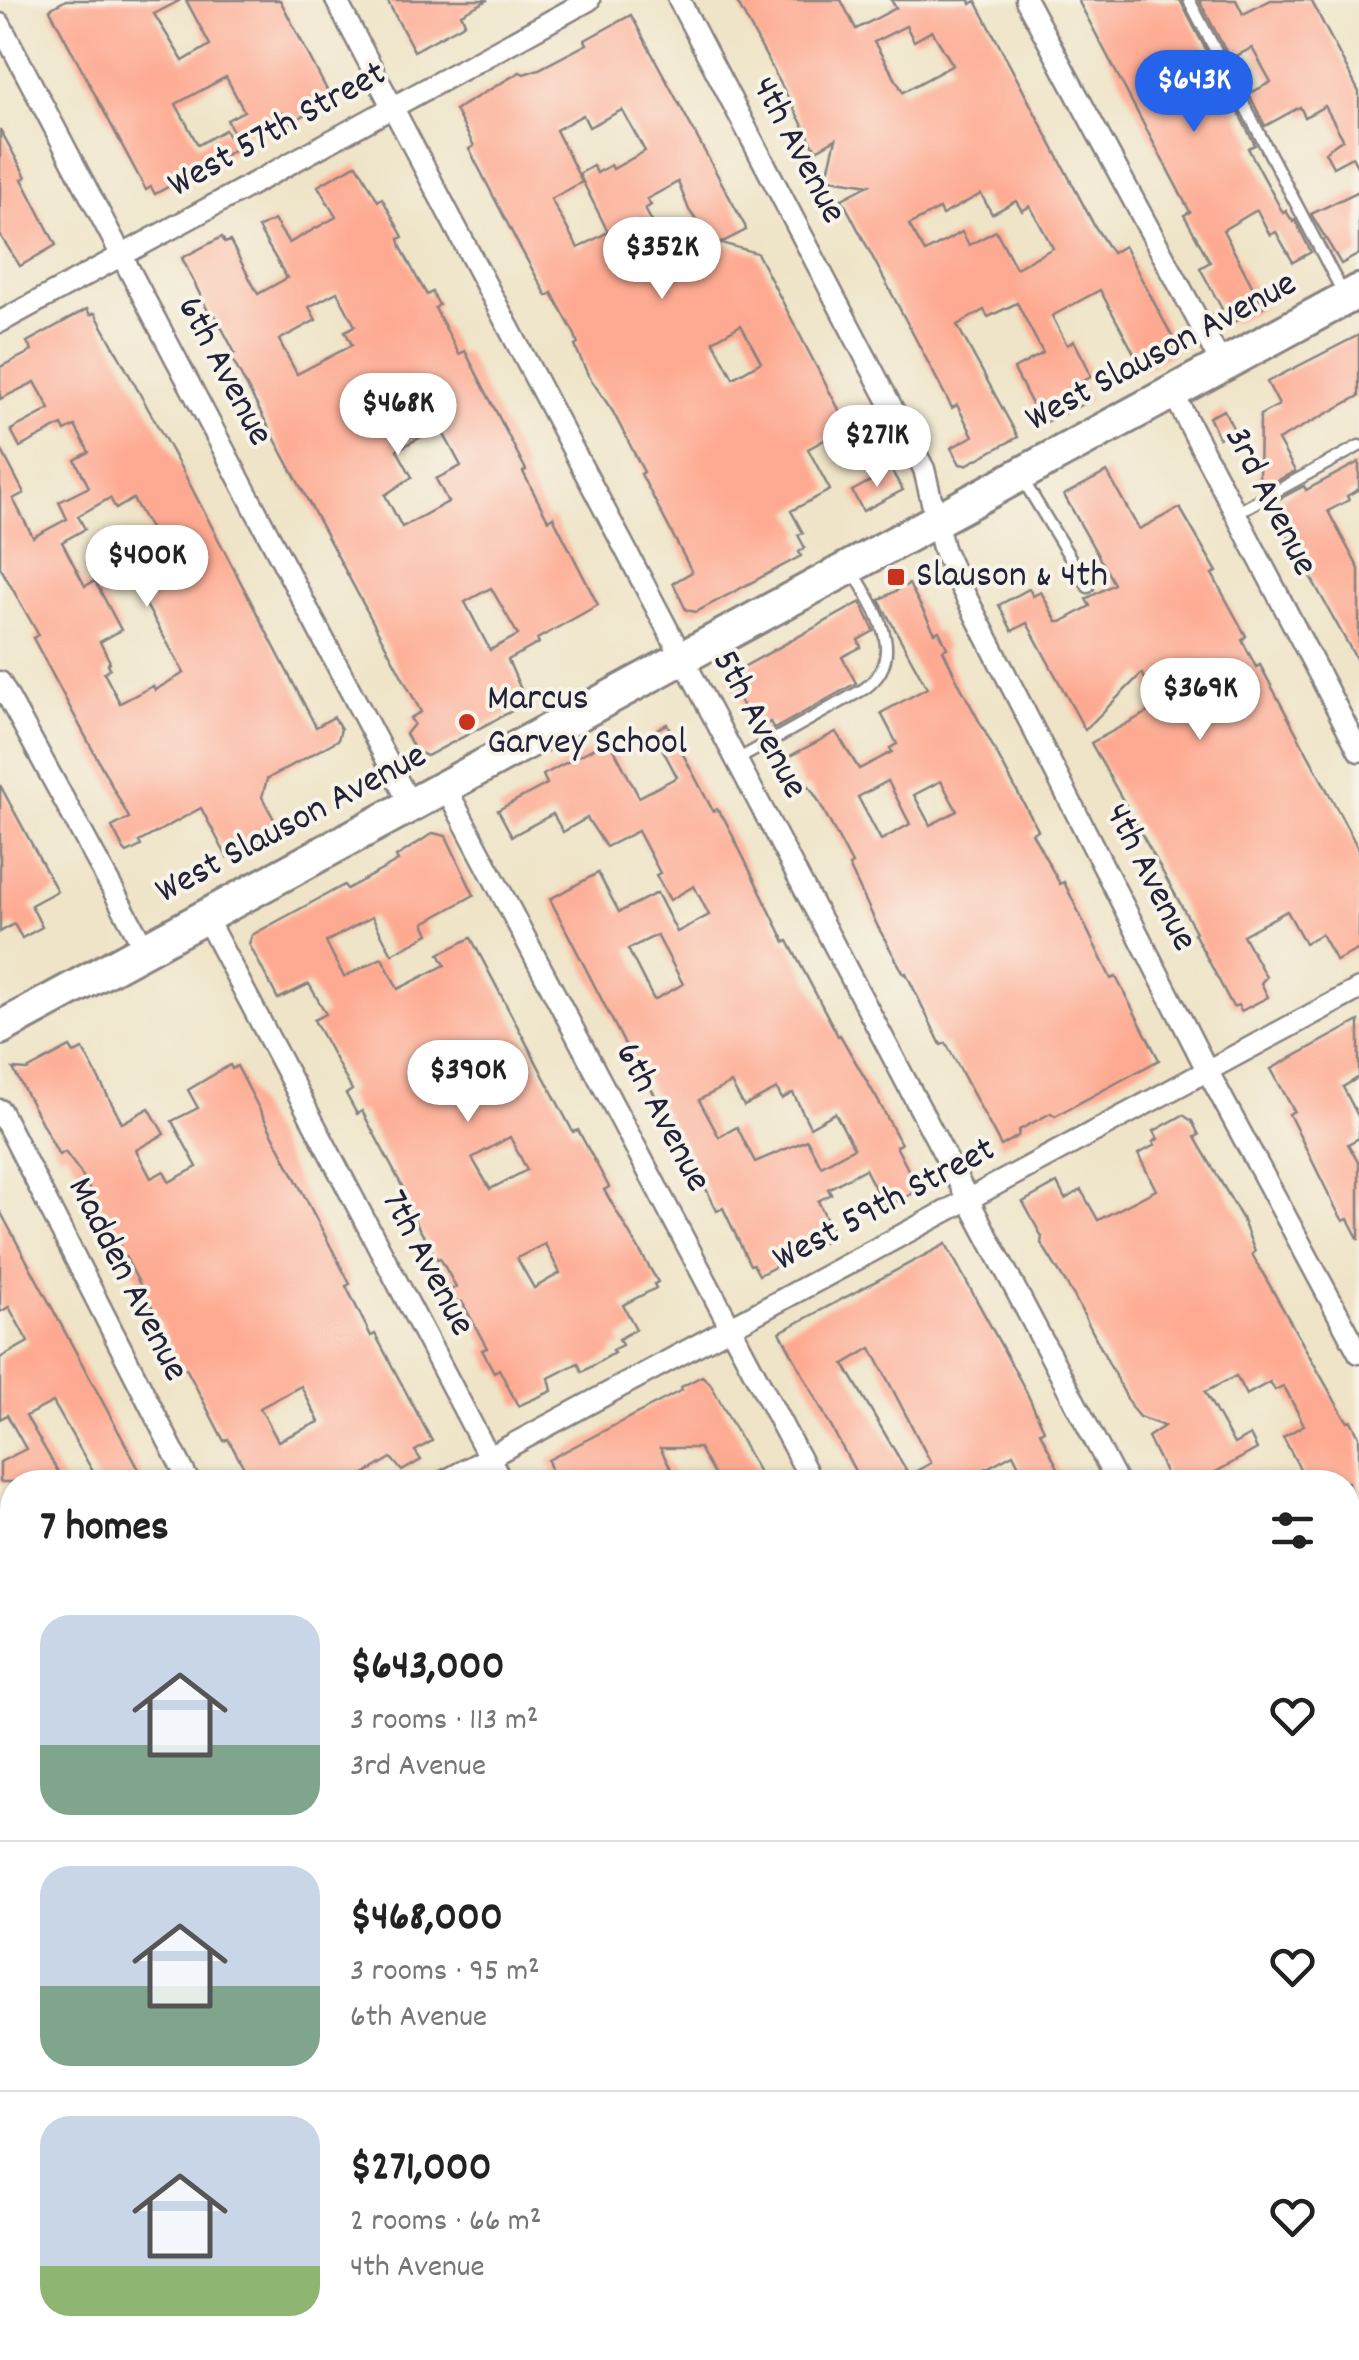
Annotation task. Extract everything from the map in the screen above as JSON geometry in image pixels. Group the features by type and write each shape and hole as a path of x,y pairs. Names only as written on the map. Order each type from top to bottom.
{"main road":[{"name":"West Slauson Avenue","path":"0,1028 1352,295"}],"street":[{"name":"5th Avenue","path":"336,0 1111,1470"},
{"name":"West 57th Street","path":"0,322 589,0"},
{"name":"4th Avenue","path":"679,0 924,468 943,548 956,577 1207,1070 1359,1353"},
{"path":"1026,0 1222,365"},
{"name":"6th Avenue","path":"0,24 411,806"},
{"name":"3rd Avenue","path":"1172,391 1359,751"},
{"path":"0,682 145,950"},
{"name":"6th Avenue","path":"446,788 806,1470"},
{"name":"7th Avenue","path":"206,918 495,1470"},
{"name":"West 59th Street","path":"465,1470 1359,988"},
{"name":"Madden Avenue","path":"0,1110 184,1470"}],"lane":[{"path":"1189,0 1352,295"},
{"path":"1236,514 1359,446"},
{"path":"1020,475 1088,588"},
{"path":"737,760 864,689 876,677 884,655 886,631 850,567"}],"building":[{"path":"66,0 181,0 154,14 183,61 210,45 186,0 280,0 330,96 314,105 316,109 288,124 282,113 236,137 227,120 244,111 226,77 176,104 198,145 225,130 236,149 155,194 151,187 146,190 51,12"},
{"path":"387,0 488,0 461,14 465,22 462,25 414,51"},
{"path":"736,0 841,0 856,29 896,8 891,0 970,0 971,4 976,1 1094,225 1112,253 1124,246 1175,342 1172,354 1143,370 1100,290 1052,316 1067,345 1074,341 1086,364 1091,377 1079,383 1089,401 1042,424 1014,369 1043,353 1017,303 988,317 984,310 957,325 1018,437 966,465 960,464 951,448 973,436 957,405 952,408 842,199 869,185 831,179 828,172 836,139 816,150","holes":["906,26 914,41 932,31 953,65 903,92 874,42","981,194 992,214 1016,201 1022,211 1030,206 1053,248 1016,268 996,231 969,245 962,232 925,252 909,225 939,209 942,215"]},
{"path":"1078,0 1180,0 1255,145 1248,148 1283,213 1286,211 1295,220 1311,252 1293,262 1276,232 1270,235 1257,210 1223,230 1263,307 1234,322 1212,315 1222,309 1200,268 1210,262 1184,215 1190,212"},
{"path":"1199,0 1236,0 1243,14 1271,0 1311,0 1359,92 1359,170 1352,157 1333,167 1325,152 1343,139 1325,106 1305,117 1300,107 1265,126 1249,94 1271,82 1252,48 1230,59"},
{"path":"631,15 745,226 746,230 721,243 757,253 848,427 808,449 830,490 791,511 803,533 798,535 805,548 799,552 801,556 696,612 686,610 673,583 692,572 641,474 644,472 613,412 588,375 575,346 575,335 552,293 547,296 516,240 469,149 474,146 455,110 520,72 539,69 587,44 585,40","holes":["622,110 645,151 613,169 611,165 597,173 593,166 579,174 608,232 578,248 551,199 582,182 556,130 583,115 589,127","678,182 700,226 663,242 645,209 651,205 647,199","741,325 761,362 733,378 713,341"]},
{"path":"0,129 56,245 20,266 0,235"},
{"path":"357,164 378,201 382,198 403,237 399,239 401,247 417,278 427,295 432,292 439,305 435,308 459,354 465,351 548,520 553,517 598,605 508,660 527,703 427,756 415,750 406,734 414,724 410,718 421,712 182,258 222,237 225,243 230,241 258,294 287,278 258,228 274,220 289,243 336,217 318,186","holes":["337,292 355,326 345,331 352,345 297,374 279,340 316,320 309,307","440,427 461,466 436,479 448,502 402,527 385,495 412,477 397,450","491,588 518,635 490,650 465,602"]},
{"path":"1359,191 1359,254 1341,264 1311,214"},
{"path":"87,309 90,315 95,313 186,477 316,727 334,717 341,729 338,740 267,779 262,797 283,836 264,846 260,839 227,857 201,808 139,842 141,846 127,853 112,827 129,818 33,638 37,632 0,567 0,447 24,493 13,499 33,537 67,519 59,502 89,487 75,460 89,452 75,426 65,431 62,425 20,447 11,430 50,409 35,382 0,399 0,367 32,351 27,342","holes":["110,498 116,509 133,499 153,534 113,555 125,579 130,576 184,673 155,690 153,686 120,703 104,673 110,662 100,642 121,630 95,581 85,586 62,542 85,529 78,516"]},
{"path":"1359,335 1359,396 1278,440 1295,471 1262,489 1260,415 1279,405 1267,382"},
{"path":"1224,410 1234,430 1219,438 1209,417"},
{"path":"1359,462 1359,489 1347,496 1349,500 1328,511 1359,569 1359,664 1270,504"},
{"path":"891,470 903,490 863,511 852,491"},
{"path":"1107,472 1139,529 1180,508 1217,572 1212,574 1246,636 1242,640 1256,667 1260,665 1359,850 1359,949 1336,961 1321,934 1305,943 1287,911 1243,935 1266,977 1261,983 1268,997 1241,1011 1238,1005 1233,1007 1091,743 1159,706 1142,673 1085,730 1027,623 1012,631 999,605 1029,589 1033,596 1041,592 1057,622 1061,622 1090,606 1086,599 1114,584 1064,495"},
{"path":"909,584 935,633 939,631 958,682 1038,830 1032,833 1060,884 1064,882 1111,979 1116,977 1159,1060 1055,1116 1051,1113 1019,1130 1018,1136 1001,1146 878,927 849,866 852,864 818,800 809,786 804,788 788,757 836,732 859,769 892,752 890,748 897,744 881,713 927,688 879,600","holes":["888,781 910,824 881,840 858,797","941,781 957,811 930,825 914,795"]},
{"path":"861,602 874,631 858,640 861,647 842,657 856,683 774,729 770,722 755,730 727,676"},
{"path":"667,724 713,811 717,809 725,820 785,942 788,941 901,1144 896,1146 917,1187 885,1208 865,1169 828,1189 831,1194 818,1201 835,1236 759,1275 750,1265 723,1208 717,1211 550,899 598,873 619,912 657,893 677,932 709,915 694,886 670,900 638,831 606,847 587,818 563,832 553,814 512,836 498,810 547,784 543,775 609,740 639,797 677,777 653,731","holes":["657,935 683,984 654,1000 628,949","731,1083 744,1106 777,1089 782,1099 793,1093 810,1127 835,1113 854,1148 821,1166 807,1140 755,1162 737,1127 719,1137 699,1100"]},
{"path":"0,785 57,891 31,905 42,927 22,938 14,924 0,932"},
{"path":"433,833 446,836 474,895 424,923 429,934 392,954 372,917 326,942 344,977 382,958 398,989 445,965 439,954 471,938 573,1132 578,1130 609,1187 604,1190 658,1282 654,1284 656,1288 623,1305 636,1329 619,1339 622,1345 612,1350 614,1353 582,1372 578,1363 549,1378 552,1391 518,1406 499,1369 494,1372 482,1350 487,1348 462,1302 458,1304 450,1290 456,1287 440,1258 437,1259 400,1196 405,1194 403,1188 362,1111 357,1114 346,1094 352,1090 314,1020 326,1014 309,984 278,999 249,944 252,935 344,885 347,889 398,861 396,857","holes":["510,1137 527,1170 490,1189 472,1158","545,1244 560,1273 534,1288 517,1258"]},
{"path":"1359,1021 1359,1077 1343,1087 1359,1118 1359,1138 1348,1144 1359,1164 1359,1240 1348,1219 1343,1221 1335,1207 1289,1114 1294,1111 1271,1069"},
{"path":"70,1047 74,1053 83,1049 122,1123 149,1108 164,1134 136,1150 151,1178 164,1171 169,1182 197,1167 172,1121 198,1108 188,1090 230,1065 232,1069 237,1066 350,1284 346,1286 371,1336 375,1334 432,1441 415,1451 421,1460 404,1470 391,1458 371,1470 245,1470 228,1439 224,1441 186,1368 181,1371 160,1322 80,1172 65,1152 59,1155 13,1069 27,1070","holes":["301,1386 319,1422 278,1441 260,1408"]},
{"path":"1183,1115 1192,1121 1199,1135 1195,1137 1197,1141 1242,1218 1255,1252 1252,1254 1343,1415 1359,1436 1359,1470 1301,1470 1283,1437 1304,1425 1283,1386 1275,1390 1270,1382 1246,1395 1236,1376 1205,1392 1234,1444 1250,1435 1257,1449 1219,1470 1164,1470 1148,1437 1164,1426 1139,1417 1132,1408 1074,1296 1041,1243 1042,1237 1023,1202 1057,1183 1065,1199 1081,1190 1098,1220 1156,1190 1138,1154 1155,1145 1153,1142 1158,1139 1154,1131"},
{"path":"0,1211 139,1470 92,1470 53,1402 26,1416 57,1470 0,1470 0,1462 26,1449 7,1415 0,1419 0,1358 28,1342 9,1307 0,1312"},
{"path":"946,1244 1026,1391 1059,1470 1021,1470 1013,1454 983,1470 918,1470 931,1463 871,1348 844,1364 906,1470 855,1470 780,1332"},
{"path":"702,1376 710,1383 757,1470 711,1470 699,1448 660,1448 672,1470 551,1470 548,1460 682,1390 681,1387"}],"place":[{"name":"Slauson & 4th","path":"896,577"},
{"name":"Marcus Garvey School","path":"467,722"}]}
